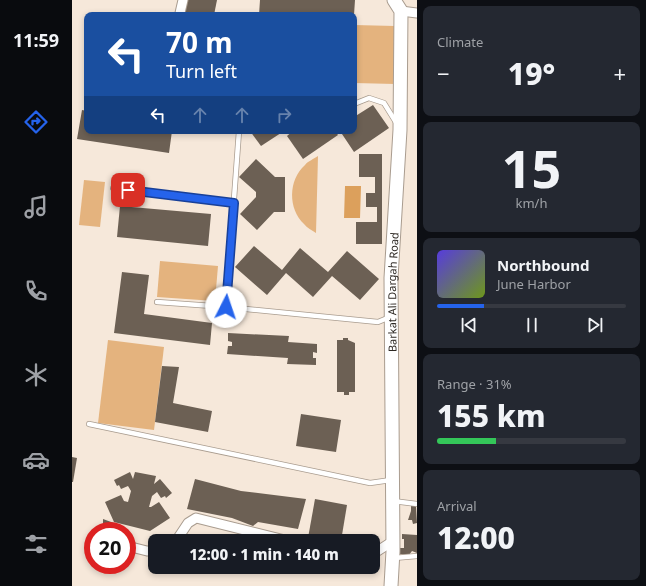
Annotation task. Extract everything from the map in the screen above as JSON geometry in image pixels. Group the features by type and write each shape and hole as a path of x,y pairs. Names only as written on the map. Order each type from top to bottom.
{"main road":[{"path":"394,0 402,11"},
{"name":"Barkat Ali Dargah Road","path":"392,586 391,278 400,130 402,11"}],"street":[{"path":"180,12 183,0"},
{"path":"402,11 417,13"},
{"path":"181,534 188,523 196,518 261,534"},
{"path":"136,548 148,551"},
{"path":"380,553 393,550 384,586"}],"lane":[{"path":"357,103 369,98 384,103 400,130"},
{"path":"226,307 239,134"},
{"path":"113,188 234,203"},
{"path":"157,302 226,307 378,322 391,316"},
{"path":"89,424 370,483 391,480"},
{"path":"392,501 417,504"},
{"path":"393,550 417,556"}],"shaded area":[{"path":"357,25 395,26 395,84 357,83"},
{"path":"318,156 316,233 307,227 299,218 295,211 292,194 295,178 299,171 308,162"},
{"path":"84,180 105,182 100,227 79,225"},
{"path":"345,186 361,186 360,218 344,218"},
{"path":"160,261 218,266 215,301 157,297"},
{"path":"108,340 164,347 154,430 98,423"}],"building":[{"path":"187,0 217,0 215,12 185,12"},
{"path":"260,0 355,0 354,12 259,12"},
{"path":"373,105 389,128 354,152 342,134 357,134 357,115"},
{"path":"82,110 84,110 84,134 172,134 169,153 77,139"},
{"path":"252,134 279,134 261,146"},
{"path":"289,134 338,135 303,159 287,136"},
{"path":"359,154 382,154 382,244 356,244 356,222 377,222 377,207 366,207 366,193 375,193 375,177 359,177"},
{"path":"256,159 275,177 285,177 285,212 274,212 257,230 240,214 256,197 256,192 239,177"},
{"path":"120,206 211,214 208,246 117,237"},
{"path":"254,246 282,270 300,248 328,272 347,251 379,279 360,300 332,276 313,297 286,273 267,295 235,267"},
{"path":"122,272 149,275 144,314 212,323 210,345 114,333"},
{"path":"228,333 289,336 288,342 317,344 317,353 313,352 313,358 316,358 316,365 287,364 288,358 227,354 228,346 232,346 232,342 228,341"},
{"path":"343,338 348,338 348,340 355,343 355,392 349,392 349,395 344,395 344,392 337,392 337,340 343,340"},
{"path":"162,366 179,367 173,403 212,411 208,432 155,422"},
{"path":"301,414 341,420 336,452 296,446"},
{"path":"72,457 77,458 73,482 72,482"},
{"path":"130,472 133,479 135,472 156,476 154,484 160,479 172,493 166,498 165,496 161,498 157,492 152,496 149,507 159,502 170,518 150,531 136,528 136,522 114,522 105,502 121,495 124,501 128,502 131,491 128,486 121,489 119,485 117,486 114,480"},
{"path":"195,479 241,491 306,499 298,529 258,522 253,526 232,518 187,509"},
{"path":"315,499 347,505 342,534 309,534"},
{"path":"411,506 416,506 417,523 413,524 412,520 408,520"},
{"path":"103,519 111,522 103,522"},
{"path":"402,534 417,535 417,553 412,551 409,555 399,554 400,548 404,548 404,539 402,539"}],"route":[{"path":"128,190 234,203 226,307"}]}
